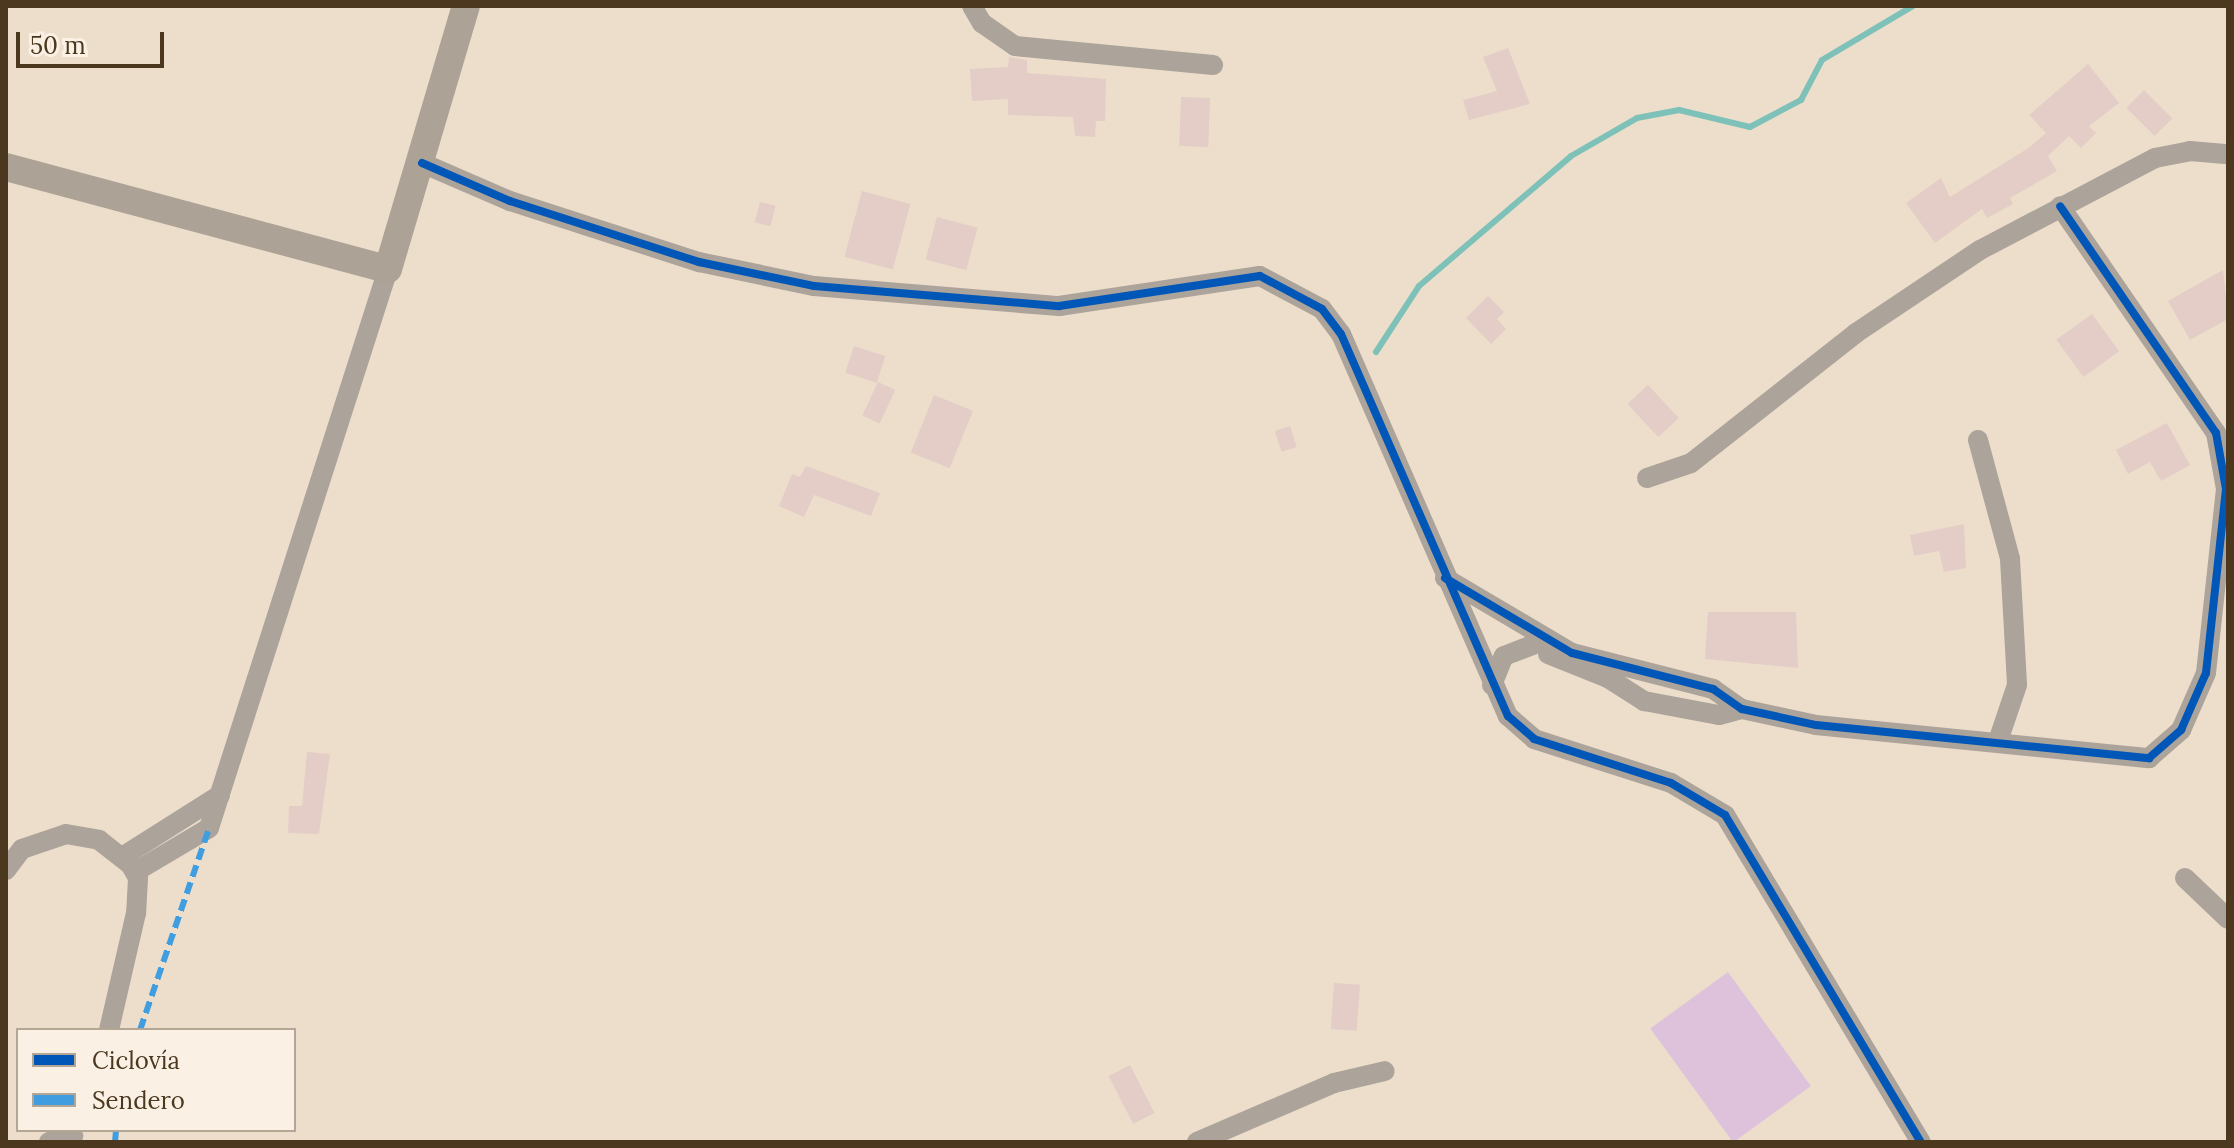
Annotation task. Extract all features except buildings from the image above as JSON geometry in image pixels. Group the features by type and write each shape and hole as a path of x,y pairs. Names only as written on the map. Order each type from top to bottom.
{"street":[{"path":"128,865 209,828 422,163 466,6"},
{"path":"972,6 989,30 1015,46 1213,65"},
{"path":"1647,478 1691,463 1856,333 1980,250 2155,158 2190,151 2228,154"},
{"path":"422,163 510,201 699,262 814,286 1059,306 1260,276 1322,309 1341,334 1445,578 1508,716 1534,739 1671,783 1725,815 1921,1142"},
{"path":"6,167 388,269"},
{"path":"1445,578 1572,653 1713,689 1742,709 1816,725 2149,758 2181,730 2206,673 2221,573 2226,489 2216,433 2060,206"},
{"path":"1978,440 2010,559 2017,685 1998,741"},
{"path":"1461,614 1488,615 1533,645 1644,701 1719,715 1742,709"},
{"path":"1492,685 1504,656 1533,645"},
{"path":"128,865 220,795"},
{"path":"6,870 22,849 66,834 99,840 128,865 136,913 109,1028"},
{"path":"2185,878 2228,919"},
{"path":"1199,1142 1334,1083 1385,1071"},
{"path":"49,1142 73,1136"}],"shaded area":[{"path":"1728,972 1811,1086 1733,1142 1650,1028"}],"waterway":[{"path":"1376,352 1419,286 1571,156 1637,118 1679,110 1750,127 1801,100 1822,60 1913,6"}],"marked path":[{"path":"141,1028 209,828"},
{"path":"115,1142 116,1132"}],"cycle path":[{"path":"422,163 510,201 699,262 814,286 1059,306 1260,276 1322,309 1341,334 1508,716 1534,739 1671,783 1725,815 1921,1142"},
{"path":"1445,578 1572,653 1713,689 1742,709 1816,725 2149,758 2181,730 2206,673 2226,489 2216,433 2060,206"}]}
